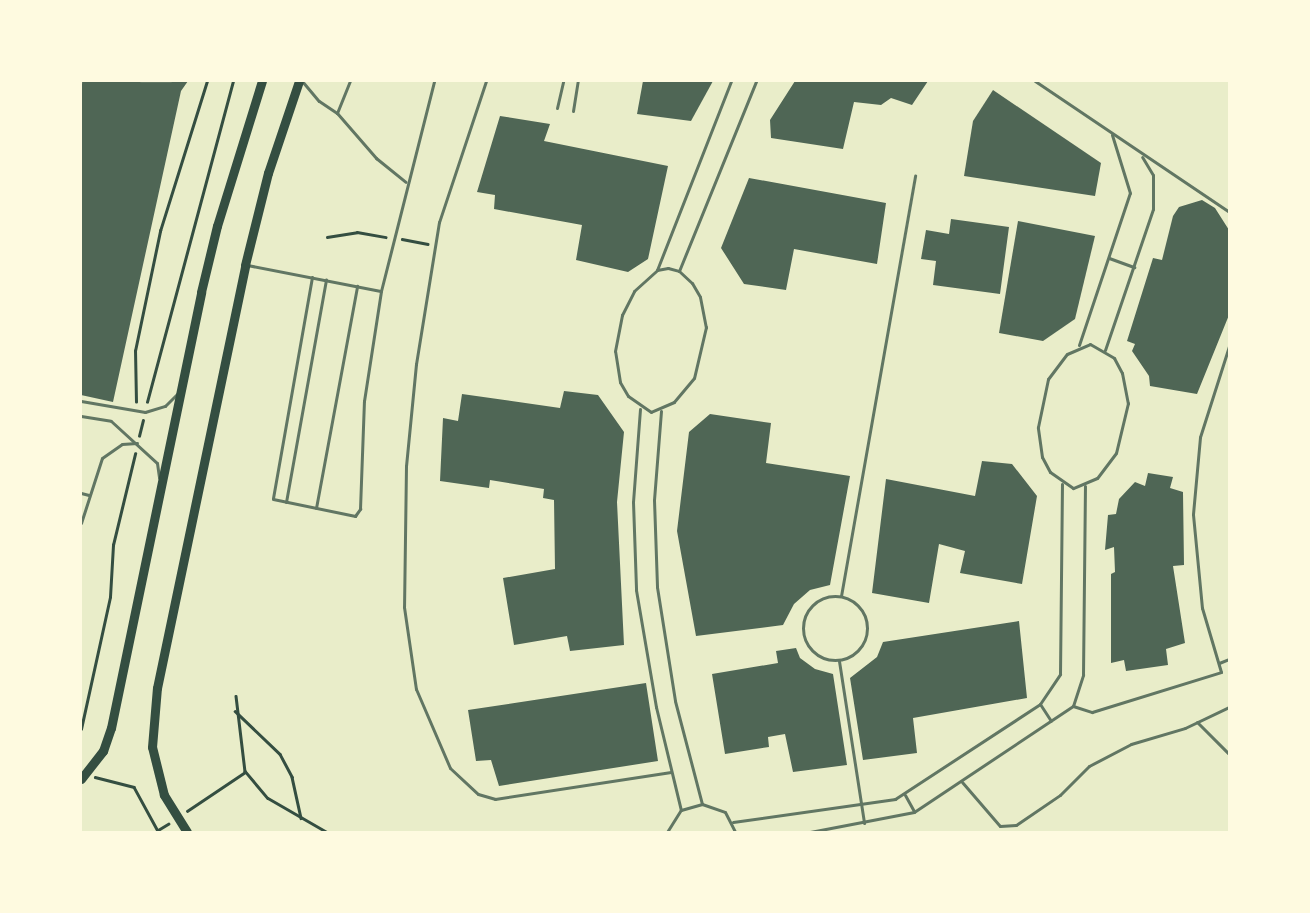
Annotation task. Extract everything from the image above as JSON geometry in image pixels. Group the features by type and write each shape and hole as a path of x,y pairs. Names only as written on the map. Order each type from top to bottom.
{"main road":[{"path":"81,779 89,771 111,728 217,226 262,81"},
{"path":"187,832 164,795 152,746 157,688 245,265 268,173 300,81"}],"lane":[{"path":"140,81 170,81"},
{"path":"300,81 319,101 337,113 376,158 406,182"},
{"path":"337,113 350,81"},
{"path":"312,277 273,499 351,516 360,509 364,400 381,291 406,182 434,81"},
{"path":"486,81 435,245 424,296 406,466 404,607 416,690 431,733 450,768 478,794 495,799 671,772"},
{"path":"557,108 563,81"},
{"path":"573,110 578,81"},
{"path":"682,810 671,772 636,590 633,502 640,409 620,382 615,351 626,303 657,270 731,81"},
{"path":"679,271 756,81"},
{"path":"1035,81 1141,156 1229,212"},
{"path":"733,822 861,804 905,794 1040,704 1060,674 1062,484 1042,457 1038,427 1048,379 1079,345 1110,258 1130,193 1111,133"},
{"path":"1105,350 1153,209 1152,175 1141,156"},
{"path":"840,596 916,175"},
{"path":"1110,258 1134,267"},
{"path":"245,265 381,291"},
{"path":"640,409 660,411 674,402 694,378 706,327 700,297 679,271 657,270"},
{"path":"286,502 326,280"},
{"path":"316,508 357,286"},
{"path":"810,832 914,812 962,782 1073,706 1083,675 1085,486 1116,453 1128,403 1122,373 1105,350 1079,345"},
{"path":"1073,706 1092,712 1151,696 1220,672 1202,608 1193,514 1200,437 1229,346"},
{"path":"81,401 135,411 157,410 181,390"},
{"path":"660,411 654,500 657,587 676,701 702,804"},
{"path":"81,416 112,421 138,443 157,463 161,491"},
{"path":"81,523 102,458 122,444 138,443"},
{"path":"1062,484 1085,486"},
{"path":"81,493 89,495"},
{"path":"840,596 855,602 868,626 864,644 854,656 838,661 822,659 809,649 802,634 804,616 814,603 840,596"},
{"path":"1219,663 1229,659"},
{"path":"838,661 864,823"},
{"path":"1040,704 1051,721"},
{"path":"962,782 1000,826 1009,827 1060,795 1089,766 1131,744 1197,722 1229,707"},
{"path":"1197,722 1229,754"},
{"path":"905,794 914,812"},
{"path":"667,832 682,810 702,804 720,809 733,822 736,832"}],"path":[{"path":"135,411 135,351 158,240 207,81"},
{"path":"327,237 357,232 435,245"},
{"path":"236,696 235,711 245,771 268,798 327,832"},
{"path":"235,711 245,716 280,754 292,777 301,818"},
{"path":"89,771 100,781 134,787 158,831 245,771"}],"building":[{"path":"81,81 188,81 181,91 113,402 81,395"},
{"path":"643,81 713,81 691,121 637,114"},
{"path":"795,81 928,81 912,105 891,98 881,105 854,102 843,149 771,138 770,120"},
{"path":"993,90 1101,163 1095,196 964,176 973,121"},
{"path":"500,116 550,124 544,141 668,166 648,259 628,272 576,260 582,225 494,209 495,195 477,192"},
{"path":"749,178 886,203 877,264 794,249 786,290 744,284 721,248"},
{"path":"1202,200 1215,208 1229,230 1229,315 1197,394 1150,386 1149,376 1132,351 1135,344 1127,341 1153,258 1162,260 1173,216 1179,207"},
{"path":"951,219 1009,227 1000,294 933,285 936,261 921,259 926,230 949,234"},
{"path":"1018,221 1095,236 1075,319 1043,341 999,333"},
{"path":"564,391 598,395 624,432 617,502 624,645 570,651 567,636 514,645 503,578 555,569 554,500 543,498 544,489 490,480 489,488 440,481 443,418 458,421 462,394 560,408"},
{"path":"710,414 771,423 766,463 850,476 830,585 810,590 794,604 783,625 696,636 677,531 689,432"},
{"path":"982,461 1012,464 1037,496 1022,584 960,573 965,551 939,544 929,603 872,593 886,479 975,496"},
{"path":"1148,473 1173,477 1170,488 1183,492 1184,565 1173,566 1185,643 1166,649 1168,665 1126,671 1124,660 1111,663 1111,574 1115,572 1114,547 1105,550 1108,515 1116,514 1119,499 1135,482 1145,486"},
{"path":"1019,621 1027,698 913,718 917,753 863,760 850,678 877,657 883,642"},
{"path":"796,648 800,658 815,669 833,674 847,765 793,772 785,734 768,737 769,747 725,754 712,674 778,663 776,651"},
{"path":"646,683 658,761 499,786 491,760 476,761 468,710"}]}
